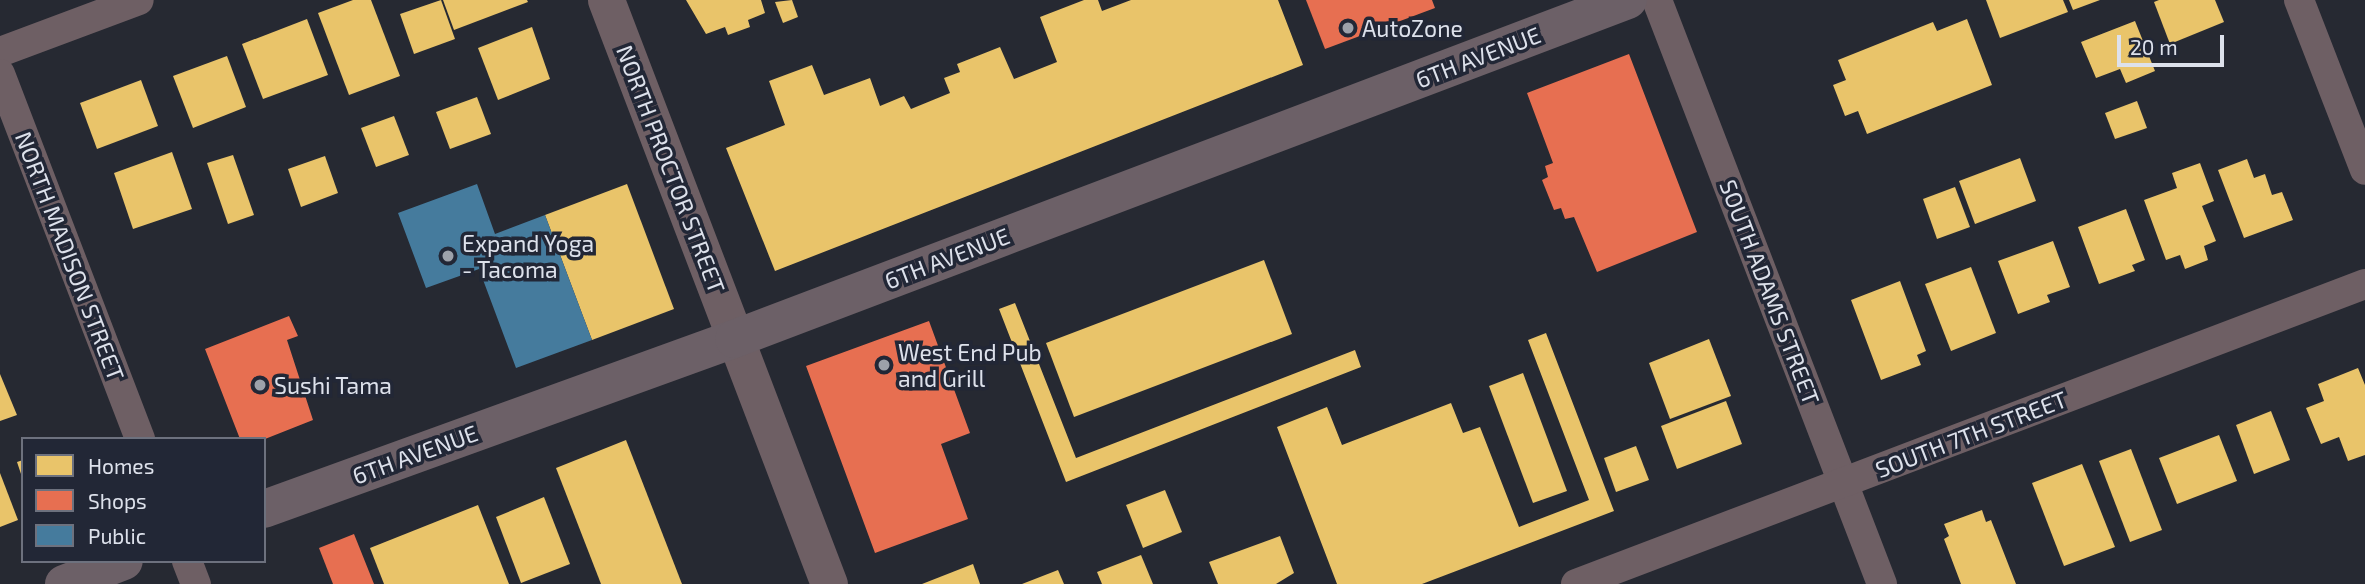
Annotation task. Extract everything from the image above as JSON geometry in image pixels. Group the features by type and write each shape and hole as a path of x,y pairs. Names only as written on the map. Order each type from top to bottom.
{"main road":[{"name":"6TH AVENUE","path":"266,508 734,339 1628,0"},
{"path":"64,584 119,563"}],"street":[{"path":"0,51 139,0"},
{"name":"NORTH PROCTOR STREET","path":"606,0 829,584"},
{"name":"SOUTH ADAMS STREET","path":"1657,0 1882,584"},
{"path":"2300,0 2365,170"},
{"name":"NORTH MADISON STREET","path":"0,74 139,437"},
{"name":"SOUTH 7TH STREET","path":"1576,584 2365,284"},
{"path":"188,563 196,584"}],"building: Homes":[{"path":"353,0 371,0 400,76 349,95 318,13"},
{"path":"441,0 455,39 414,54 400,14"},
{"path":"443,0 527,0 528,2 454,30"},
{"path":"686,0 761,0 765,13 748,20 750,27 728,35 725,27 706,34"},
{"path":"792,0 798,17 783,23 775,2"},
{"path":"1084,0 1098,0 1102,11 1131,0 1278,0 1303,65 775,271 726,148 785,125 769,81 812,65 824,95 870,78 880,106 904,96 911,109 950,93 944,78 960,72 957,64 1000,47 1014,79 1057,62 1040,17"},
{"path":"1986,0 2063,0 2068,12 2000,38"},
{"path":"2069,0 2100,0 2073,10"},
{"path":"2215,0 2224,22 2170,44 2154,2"},
{"path":"307,19 328,75 263,99 242,44"},
{"path":"1967,19 1992,85 1867,134 1858,111 1845,116 1833,85 1846,80 1838,60 1933,22 1937,31"},
{"path":"2135,21 2155,71 2126,83 2120,69 2096,78 2081,42"},
{"path":"532,27 550,79 498,100 478,48"},
{"path":"227,56 246,107 193,128 173,76"},
{"path":"141,80 158,126 97,149 80,103"},
{"path":"477,97 491,134 450,149 436,112"},
{"path":"2137,101 2147,128 2115,139 2105,113"},
{"path":"394,116 409,155 376,167 361,128"},
{"path":"172,152 192,209 133,229 114,173"},
{"path":"233,155 254,215 228,224 207,163"},
{"path":"325,156 338,193 301,207 288,169"},
{"path":"2020,158 2036,201 1975,224 1959,181"},
{"path":"2247,159 2254,178 2265,174 2272,195 2282,192 2293,220 2244,238 2218,170"},
{"path":"2200,163 2214,201 2202,206 2216,241 2204,246 2208,260 2185,269 2180,255 2166,260 2144,200 2177,188 2172,173"},
{"path":"627,184 674,309 592,340 545,215"},
{"path":"1955,187 1970,227 1937,239 1923,199"},
{"path":"2126,209 2145,260 2132,265 2135,271 2099,284 2078,227"},
{"path":"2053,241 2070,287 2047,295 2050,302 2018,314 1998,261"},
{"path":"1264,260 1292,334 1074,417 1046,343"},
{"path":"1971,267 1996,333 1951,351 1925,284"},
{"path":"1900,281 1926,351 1917,355 1921,365 1881,380 1851,300"},
{"path":"1015,303 1076,458 1355,350 1361,367 1066,482 999,309"},
{"path":"1546,333 1614,511 1422,584 1337,584 1277,427 1327,407 1342,445 1451,403 1463,433 1480,427 1519,527 1589,500 1528,340"},
{"path":"1709,339 1731,396 1670,419 1649,363"},
{"path":"2358,368 2365,385 2365,455 2348,461 2339,437 2321,444 2306,408 2324,401 2318,384"},
{"path":"1523,373 1567,491 1533,503 1489,386"},
{"path":"0,374 17,415 0,421"},
{"path":"1726,401 1742,444 1677,469 1661,426"},
{"path":"2271,411 2290,460 2254,474 2236,425"},
{"path":"2219,435 2237,481 2177,504 2159,458"},
{"path":"626,440 682,584 601,584 556,468"},
{"path":"1636,446 1649,480 1616,492 1604,458"},
{"path":"2131,449 2162,530 2130,542 2099,461"},
{"path":"2082,464 2115,547 2064,566 2032,483"},
{"path":"0,473 18,520 0,527"},
{"path":"1165,490 1182,532 1143,548 1126,505"},
{"path":"544,497 570,564 521,583 496,517"},
{"path":"478,505 509,584 384,584 370,548"},
{"path":"1982,510 1986,522 1991,520 2016,584 1961,584 1944,539 1949,536 1944,524"},
{"path":"1280,536 1294,573 1276,584 1218,584 1209,562"},
{"path":"1141,555 1153,584 1102,584 1097,572"},
{"path":"973,564 980,584 922,584"},
{"path":"1058,570 1064,584 1022,584"}],"building: Shops":[{"name":"AutoZone","path":"1306,0 1432,0 1435,8 1325,49"},
{"path":"1629,54 1697,232 1597,272 1574,217 1565,219 1561,208 1554,210 1542,180 1548,177 1545,166 1553,163 1527,93"},
{"name":"Sushi Tama","path":"289,316 298,336 287,340 313,420 266,439 239,437 205,349"},
{"path":"929,321 970,433 941,444 968,519 875,553 806,366"},
{"path":"354,534 374,584 333,584 319,548"}],"building: Public":[{"path":"477,184 495,234 545,215 592,340 516,368 479,269 426,288 398,213"}],"place":[{"name":"AutoZone","path":"1348,28"},
{"name":"Expand Yoga - Tacoma","path":"448,256"},
{"name":"West End Pub and Grill","path":"884,365"},
{"name":"Sushi Tama","path":"260,385"}]}
